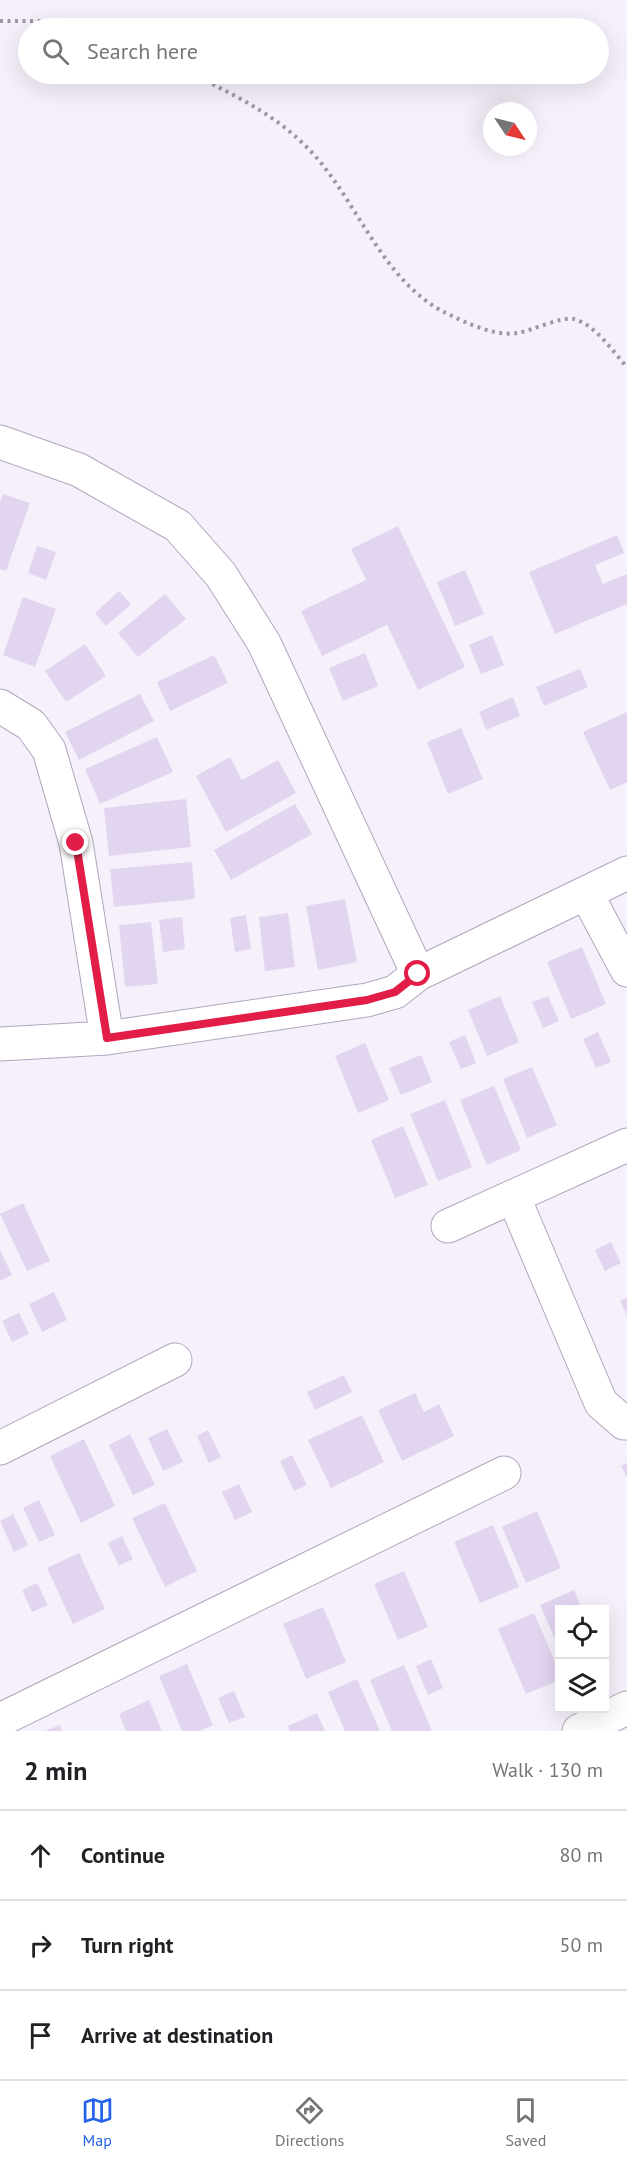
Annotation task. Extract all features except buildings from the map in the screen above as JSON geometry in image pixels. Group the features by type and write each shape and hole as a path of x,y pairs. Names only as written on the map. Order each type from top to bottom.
{"street":[{"path":"0,442 79,470 178,526 221,576 264,643 418,974"},
{"path":"0,706 31,725 50,750 76,843 107,1038"},
{"path":"0,1044 107,1038 367,1000 395,992 418,974 627,873"},
{"path":"586,893 627,970"},
{"path":"448,1226 627,1145"},
{"path":"514,1198 601,1403 624,1423 627,1423"},
{"path":"0,1448 175,1360"},
{"path":"0,1720 504,1473"},
{"path":"579,1731 627,1708"}],"path":[{"path":"0,21 18,21"},
{"path":"212,84 265,111 291,131 321,164 407,286 444,312 501,334 517,334 572,318 591,327 627,367"}],"route":[{"path":"76,843 107,1038 367,1000 395,992 418,974"}]}
